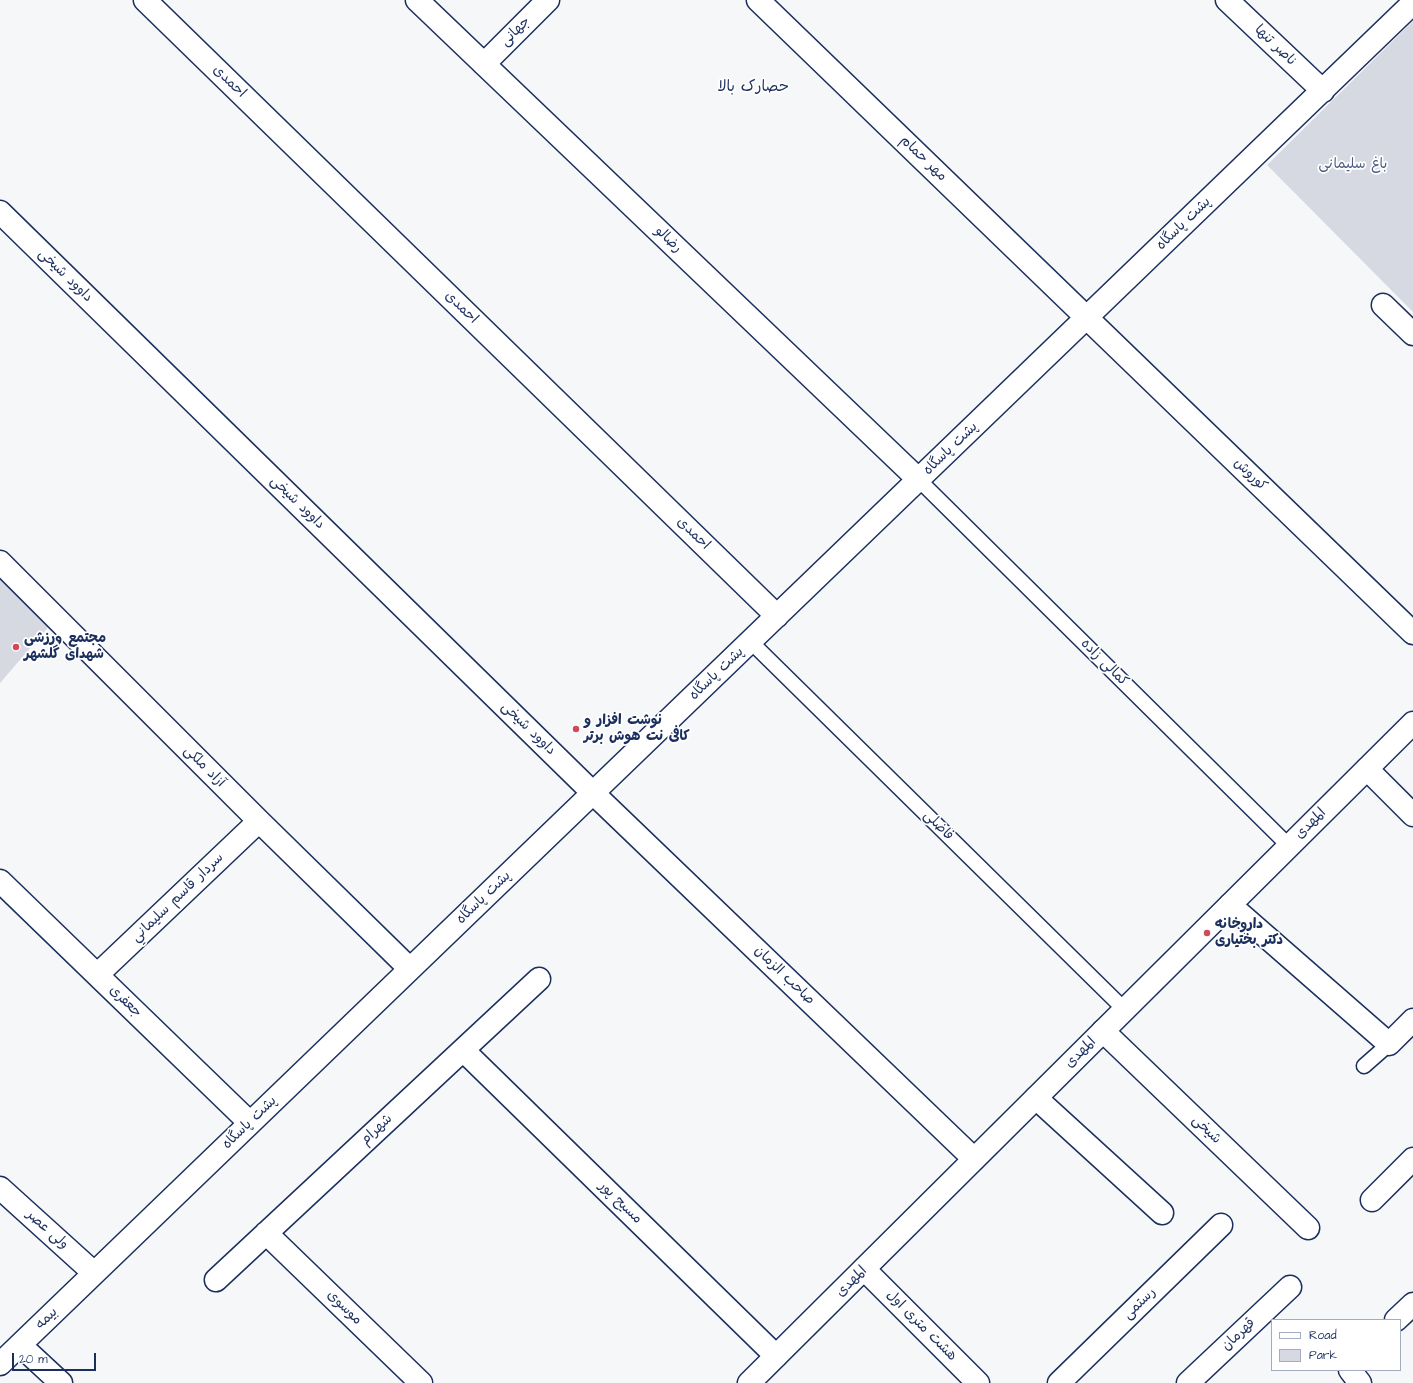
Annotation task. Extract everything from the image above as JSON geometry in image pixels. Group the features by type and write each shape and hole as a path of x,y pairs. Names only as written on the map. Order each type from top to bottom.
{"street":[{"name":"احمدی","path":"145,0 778,616"},
{"name":"رضالو","path":"417,0 919,480"},
{"name":"جهانی","path":"484,64 548,0"},
{"name":"مهر حمام","path":"758,0 1087,318"},
{"name":"ناصر تنها","path":"1227,0 1323,91"},
{"path":"1323,91 1413,3"},
{"name":"پشت پاسگاه","path":"94,1273 1323,91"},
{"name":"داوود شیخی","path":"0,212 593,793"},
{"path":"1383,305 1413,334"},
{"name":"کوروش","path":"1087,318 1413,633"},
{"name":"آزاد ملکی","path":"0,562 259,821 410,969"},
{"name":"المهدی","path":"749,1383 1413,723"},
{"path":"1366,769 1413,815"},
{"name":"صاحب الزمان","path":"593,793 974,1159"},
{"name":"سردار قاسم سليماني","path":"97,975 259,821"},
{"name":"جعفری","path":"0,881 250,1123"},
{"path":"1230,905 1389,1044 1413,1020"},
{"name":"شهرام","path":"216,1280 539,979"},
{"name":"شیخی","path":"1103,1031 1308,1228"},
{"name":"مسیح پور","path":"463,1050 776,1356"},
{"path":"1036,1098 1162,1212"},
{"path":"1372,1200 1413,1158"},
{"name":"ولی عصر","path":"0,1188 94,1273"},
{"name":"رستمی","path":"1058,1383 1221,1225"},
{"name":"موسوی","path":"266,1233 421,1383"},
{"name":"هشت متری اول","path":"864,1269 978,1383"},
{"name":"بیمه","path":"0,1364 94,1273"},
{"name":"قهرمان","path":"1188,1383 1290,1287"},
{"path":"1397,1319 1413,1304"},
{"path":"20,1345 61,1383"},
{"path":"1351,1371 1360,1383"}],"lane":[{"name":"کمالی زاده","path":"919,480 1289,846"},
{"name":"فاضلی","path":"751,642 1124,1010"},
{"path":"1364,1066 1389,1044"}],"green space":[{"name":"باغ سلیمانی","path":"1413,21 1413,312 1267,165"},
{"name":"مجتمع ورزشی شهدای گلشهر","path":"0,551 63,610 0,683"}],"place":[{"name":"مجتمع ورزشی شهدای گلشهر","path":"16,647"},
{"name":"نوشت افزار و کافی نت هوش برتر","path":"576,729"},
{"name":"داروخانه دکتر بختیاری","path":"1207,933"}],"district":[{"name":"حصارک بالا","path":"753,88"}]}
